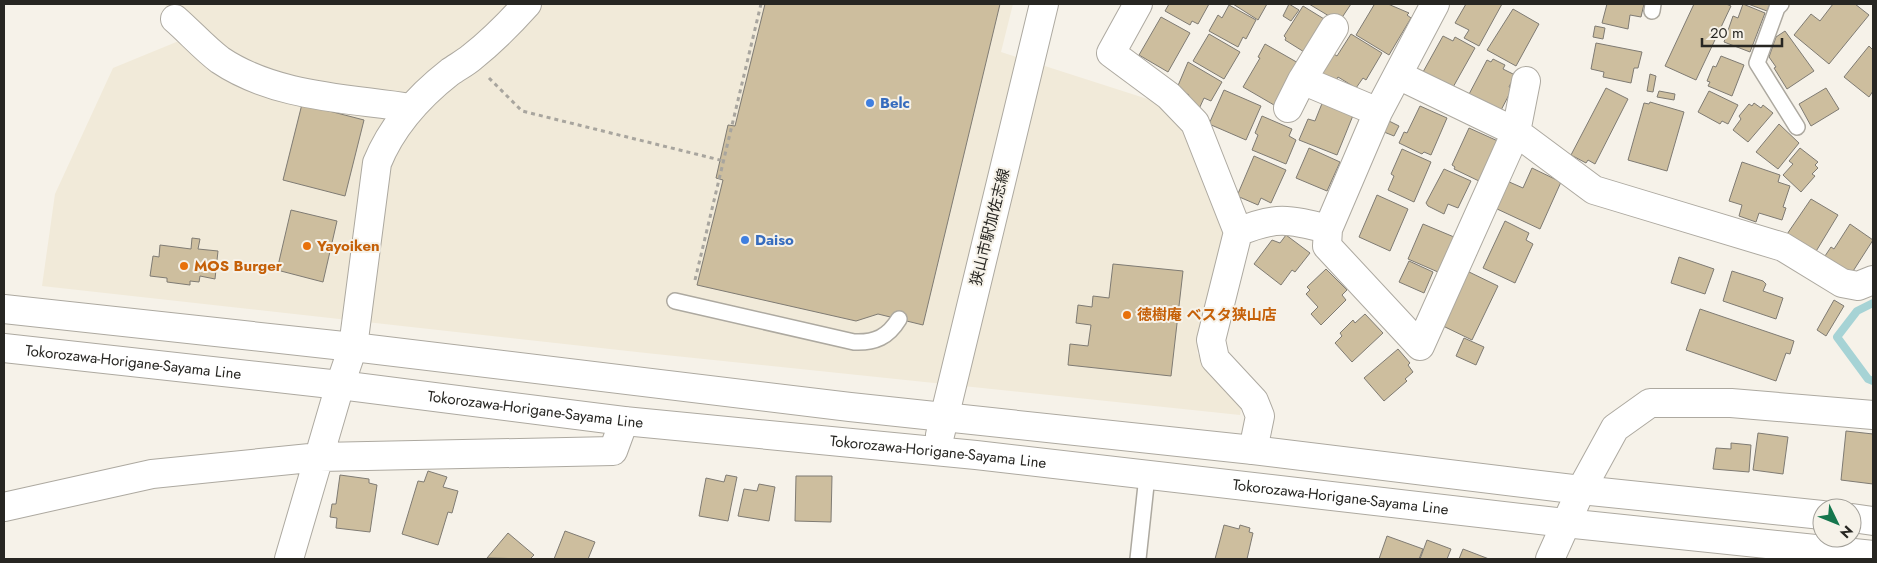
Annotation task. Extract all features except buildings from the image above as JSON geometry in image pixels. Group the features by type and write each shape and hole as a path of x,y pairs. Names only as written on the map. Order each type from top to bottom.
{"street":[{"path":"289,559 353,347 377,163 386,141 410,108 450,72 470,59 504,30 527,4"},
{"name":"狭山市駅加佐志線","path":"936,451 1044,4"},
{"path":"1138,4 1111,53 1170,96 1196,123 1238,232 1211,340 1215,359 1254,401 1260,416 1253,450"},
{"path":"1431,5 1378,112 1328,229 1327,246 1420,346 1516,132 1526,81"},
{"path":"175,19 211,53 244,74 291,90 410,108"},
{"path":"1288,108 1302,80 1334,28"},
{"path":"1398,75 1516,132 1594,190 1783,248 1842,283 1858,286 1873,280"},
{"path":"1302,80 1378,112"},
{"path":"1238,232 1258,224 1288,219 1328,229"},
{"path":"4,309 353,347 944,417 1253,450 1581,490 1812,514"},
{"name":"Tokorozawa-Horigane-Sayama Line","path":"4,348 340,385 624,422 936,451 1565,523 1873,555"},
{"path":"1550,559 1581,490 1614,428 1650,403 1731,403 1873,415"},
{"path":"4,507 152,474 320,457 613,451 624,422"}],"lane":[{"path":"1781,4 1777,8 1757,63 1798,127"},
{"path":"675,301 854,342 870,343 883,338 899,319"},
{"path":"1138,559 1147,476"}],"path":[{"path":"694,280 724,161 760,4"},
{"path":"470,59 522,111 724,161"}],"shaded area":[{"path":"164,4 1013,4 1001,52 1160,103 1191,127 1227,247 1197,353 1243,399 1240,415 646,353 42,286 55,194 113,68 191,36 194,27"}],"waterway":[{"path":"1873,303 1857,311 1837,337 1868,379 1873,381"}],"place":[{"name":"Belc","path":"870,103"},
{"name":"Daiso","path":"745,240"},
{"name":"Yayoiken","path":"307,246"},
{"name":"MOS Burger","path":"184,266"},
{"name":"徳樹庵 ベスタ狭山店","path":"1127,315"}]}
